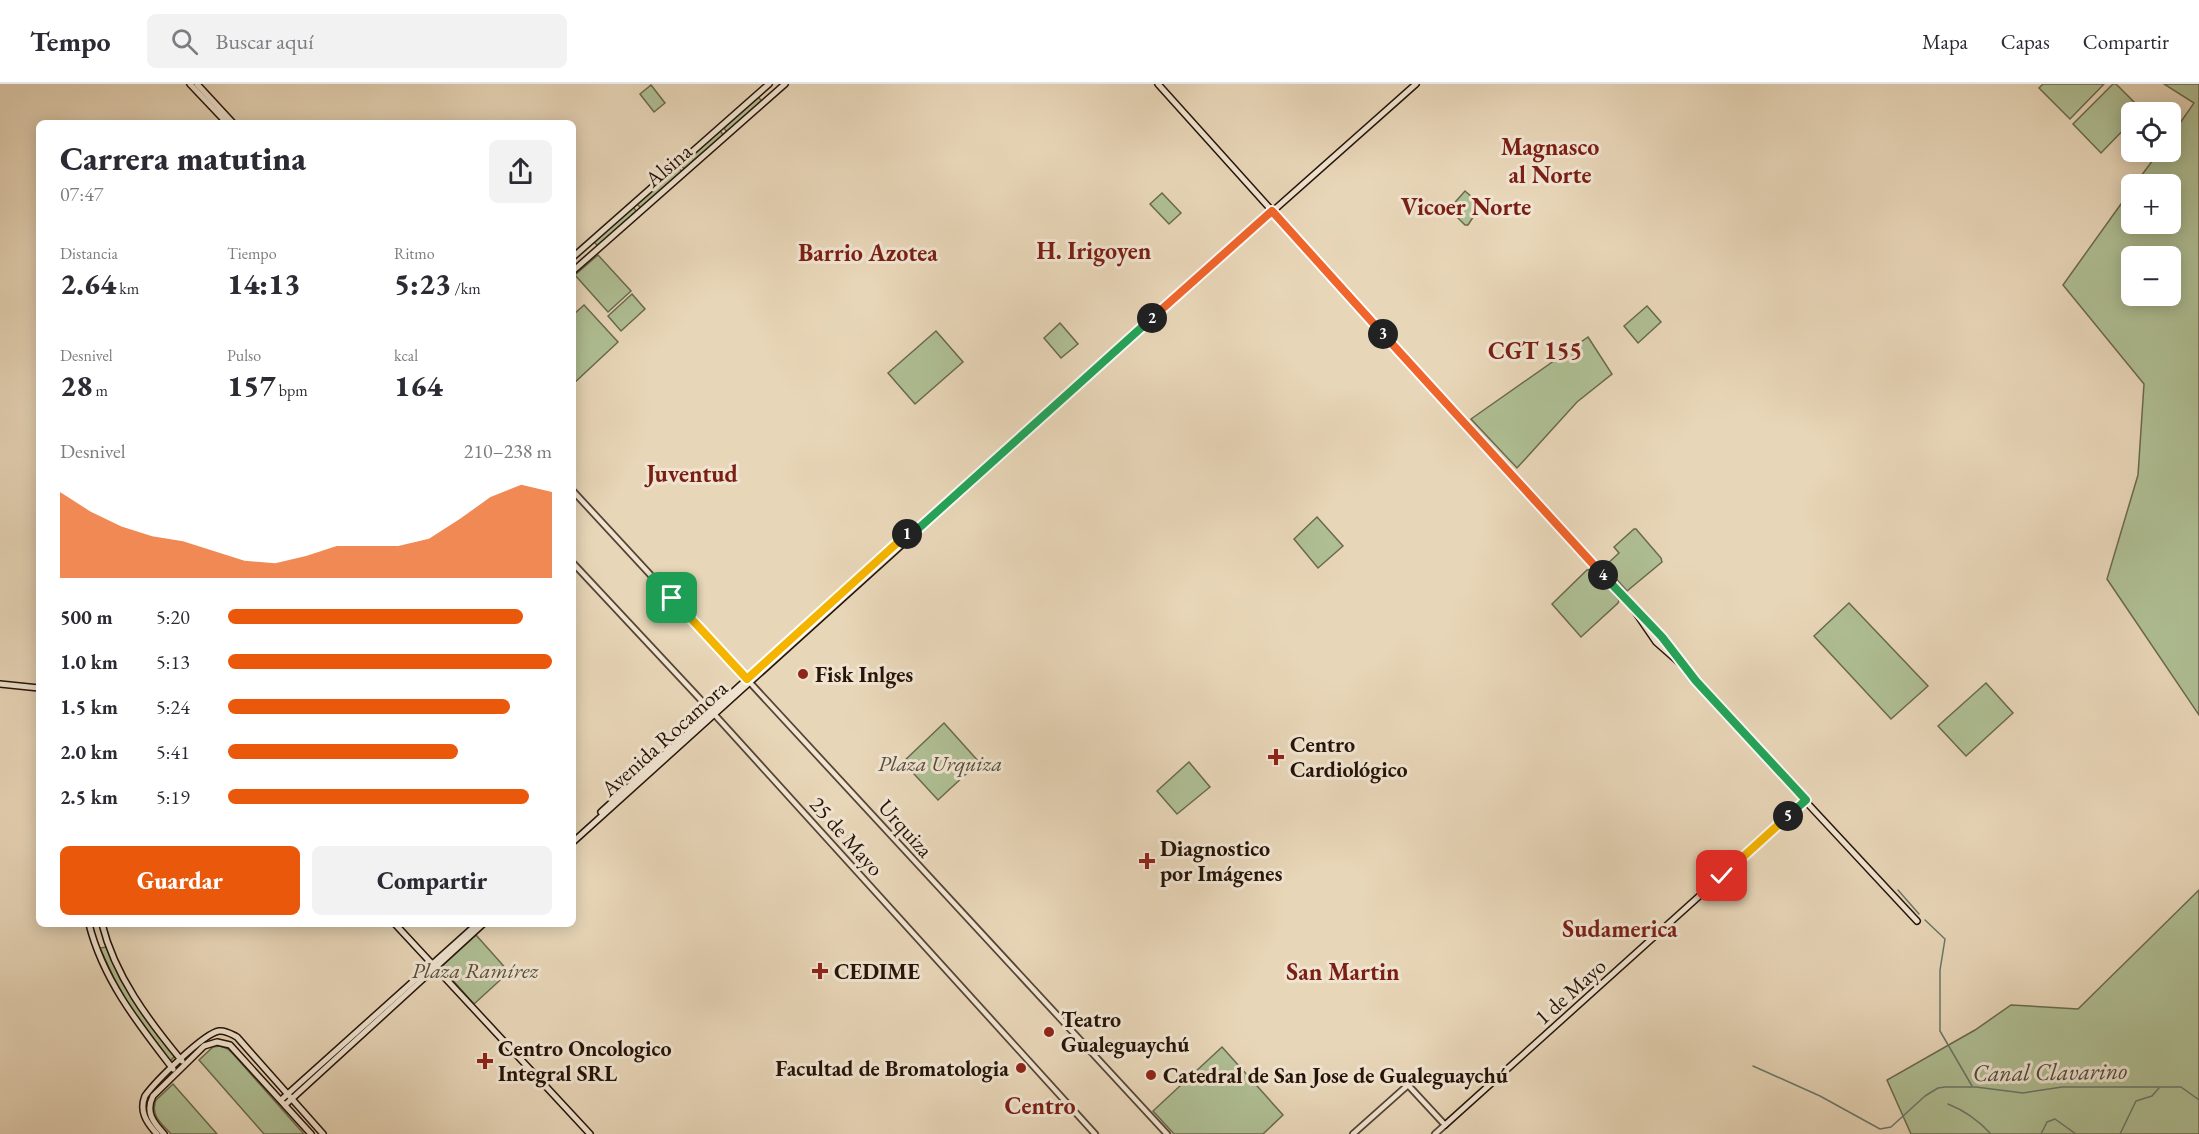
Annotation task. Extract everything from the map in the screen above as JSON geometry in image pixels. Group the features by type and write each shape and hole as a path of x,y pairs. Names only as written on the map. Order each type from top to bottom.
{"main road":[{"path":"190,84 224,120"},
{"path":"197,84 230,120"},
{"name":"Alsina","path":"576,254 769,84"},
{"name":"Alsina","path":"576,268 785,84"},
{"path":"1158,84 1631,606 1667,642 1683,665 1768,761 1917,921"},
{"name":"Avenida Rocamora","path":"576,839 912,529 919,528 1416,84"},
{"path":"0,684 36,688"},
{"name":"Avenida Rocamora","path":"576,834 713,713"},
{"name":"1 de Mayo","path":"1445,1125 1806,800"},
{"path":"90,927 94,942 122,1000 174,1070"},
{"path":"103,927 109,950 124,980 144,1012 183,1062"},
{"path":"398,927 590,1134"},
{"path":"434,966 474,927"},
{"path":"283,1103 480,927"},
{"path":"157,1134 148,1125 143,1114 143,1101 149,1090 183,1062 211,1034 226,1031 237,1036 323,1134"},
{"path":"183,1062 211,1043 225,1042 311,1134"},
{"path":"164,1134 153,1122 149,1113 150,1102 174,1070"}],"street":[{"name":"Urquiza","path":"576,494 1167,1134"},
{"name":"25 de Mayo","path":"576,566 713,713 1095,1134"},
{"path":"1353,1134 1408,1085 1445,1125"},
{"name":"1 de Mayo","path":"1435,1134 1445,1125"}],"green space":[{"path":"2043,84 2104,84 2070,119 2039,88"},
{"path":"2113,84 2116,84 2134,102 2121,102 2121,132 2101,153 2073,124"},
{"path":"2164,84 2199,84 2199,715 2107,579 2138,475 2144,384 2063,285 2121,204 2121,234 2181,234 2181,174 2142,174 2152,162 2181,162 2181,122 2194,103"},
{"path":"651,85 665,103 654,112 640,94"},
{"path":"758,97 762,101 727,132 723,127"},
{"path":"720,130 723,135 684,169 681,165"},
{"path":"678,167 682,172 641,208 637,204"},
{"path":"1465,191 1481,205 1468,225 1465,225 1449,209"},
{"path":"1162,193 1181,213 1169,224 1150,204"},
{"path":"633,207 637,212 598,246 594,242"},
{"path":"598,255 631,291 608,312 576,274"},
{"path":"632,294 645,309 621,331 608,316"},
{"path":"584,305 618,342 576,381 576,312"},
{"path":"1647,306 1661,322 1638,343 1624,326"},
{"path":"1060,323 1078,344 1061,358 1044,338"},
{"path":"936,331 963,362 915,404 888,373"},
{"path":"1588,337 1612,374 1577,402 1517,468 1471,419"},
{"path":"1317,517 1343,546 1318,568 1294,539"},
{"path":"1634,529 1661,558 1662,562 1627,591 1605,566 1619,553 1614,547"},
{"path":"1592,569 1619,600 1581,637 1552,604 1587,570"},
{"path":"1849,603 1928,686 1891,719 1814,636"},
{"path":"1986,683 2013,713 1966,756 1938,726"},
{"name":"Plaza Urquiza","path":"944,723 979,762 938,800 903,762"},
{"path":"1189,762 1210,787 1177,814 1157,791"},
{"path":"2199,890 2199,1134 1911,1134 1887,1080 1975,1030 2011,1005 2078,1009"},
{"name":"Plaza Ramírez","path":"476,935 509,972 474,1004 441,967"},
{"path":"106,947 122,981 175,1056 170,1061 137,1019 117,985 100,948"},
{"path":"220,1046 228,1049 234,1055 304,1134 264,1134 199,1060 213,1047"},
{"path":"1222,1047 1283,1115 1263,1134 1174,1134 1153,1111"},
{"path":"173,1084 217,1134 171,1134 154,1110 156,1100"}],"waterway":[{"path":"1898,890 1919,914"},
{"path":"1925,920 1945,939 1940,970 1940,1031 1972,1086"},
{"name":"Canal Clavarino","path":"1753,1066 1820,1096 1880,1129 1891,1127 1925,1096 1938,1088 1945,1087 1976,1087 2023,1093 2062,1087 2181,1087 2199,1100"},
{"path":"2120,1134 2136,1101 2152,1096 2159,1088"},
{"path":"1948,1104 1971,1116 1991,1134"},
{"path":"2041,1134 2047,1122 2055,1119 2076,1134"}],"place":[{"name":"Fisk Inlges","path":"803,674"},
{"name":"Centro Cardiológico","path":"1276,757"},
{"name":"Diagnostico por Imágenes","path":"1147,861"},
{"name":"CEDIME","path":"820,971"},
{"name":"Teatro Gualeguaychú","path":"1049,1032"},
{"name":"Centro Oncologico Integral SRL","path":"485,1061"},
{"name":"Facultad de Bromatologia","path":"1021,1068"},
{"name":"Catedral de San Jose de Gualeguaychú","path":"1151,1075"}],"district":[{"name":"Magnasco al Norte","path":"1550,161"},
{"name":"Vicoer Norte","path":"1466,207"},
{"name":"H. Irigoyen","path":"1094,251"},
{"name":"Barrio Azotea","path":"868,253"},
{"name":"CGT 155","path":"1535,351"},
{"name":"Juventud","path":"692,474"},
{"name":"Sudamerica","path":"1620,929"},
{"name":"San Martin","path":"1343,972"},
{"name":"Centro","path":"1040,1106"}],"route":[{"path":"672,598 747,679 912,529 919,528 1272,211 1480,442 1662,637 1696,681 1806,800 1722,876"}]}
